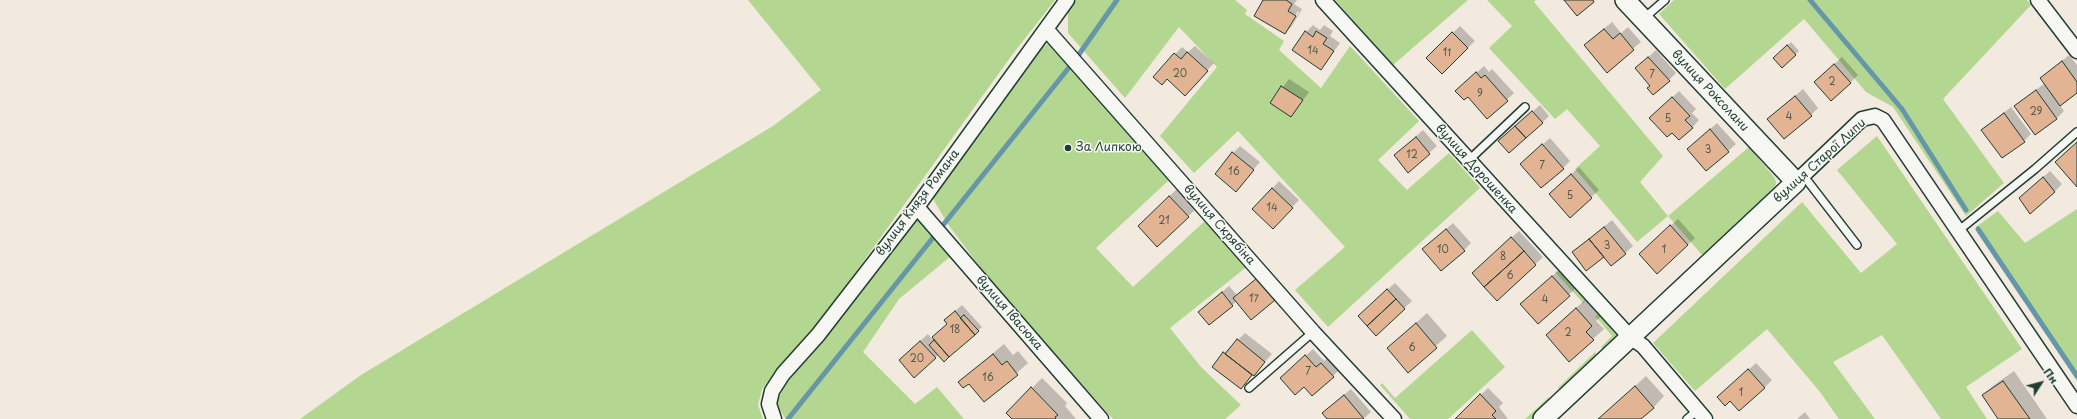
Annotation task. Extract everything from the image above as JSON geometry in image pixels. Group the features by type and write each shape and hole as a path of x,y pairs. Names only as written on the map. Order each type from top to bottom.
{"street":[{"name":"вулиця Князя Романа","path":"774,419 769,404 772,391 783,374 818,335 917,207 1067,0"},
{"name":"вулиця Дорошенка","path":"1323,0 1630,338 1643,346 1697,416"},
{"name":"вулиця Роксолани","path":"1625,0 1799,179"},
{"path":"2038,0 2077,51"},
{"name":"вулиця Скрябіна","path":"1046,28 1313,332 1394,419"},
{"name":"вулиця Старої Липи","path":"1543,419 1862,119 1870,116 1879,117 1890,128 2077,406"},
{"name":"вулиця Івасюка","path":"917,207 1101,419"}],"lane":[{"path":"1643,20 1665,0"},
{"path":"1468,161 1525,107"},
{"path":"1958,231 2031,172 2077,132"},
{"path":"1799,179 1858,245"},
{"path":"1248,388 1313,332"}],"green space":[{"path":"748,0 1055,0 1012,55 819,323 762,389 758,405 763,419 300,419 361,375 773,126 821,90"},
{"path":"1076,0 1235,0 1247,10 1245,14 1284,41 1279,50 1321,88 1350,46 1419,121 1378,160 1407,190 1449,153 1480,188 1328,327 1295,290 1345,247 1238,131 1194,173 1160,136 1217,67 1179,27 1125,98 1068,33 1068,11"},
{"path":"1335,0 1468,0 1393,65"},
{"path":"1487,0 1536,0 1534,2 1663,156 1640,182 1668,216 1637,242 1575,169 1600,146 1567,109 1555,119 1489,48 1512,26"},
{"path":"1674,0 2027,0 2031,5 1943,99 2004,183 1966,216 1893,107 1866,92 1804,19 1725,89 1659,14"},
{"path":"1047,44 1053,45 1169,180 1096,248 1133,287 1206,220 1249,265 1170,328 1201,367 1241,405 1225,419 1113,419 992,283 947,223 932,197 1042,48"},
{"path":"1877,136 2022,349 1966,387 1987,419 1941,419 1882,335 1833,362 1875,419 1839,419 1820,392 1767,329 1695,391 1653,343 1802,202 1861,273 1897,244 1837,170"},
{"path":"1749,147 1774,177 1776,182 1775,189 1703,256 1668,216"},
{"path":"2077,209 2077,381 1976,227 1998,211 2025,243"},
{"path":"918,218 951,256 899,299 863,352 915,404 937,387 964,419 786,419 777,403 783,388"},
{"path":"1559,271 1585,300 1584,304 1555,272"},
{"path":"1599,314 1617,336 1604,350 1601,347 1612,336 1595,316"},
{"path":"1472,330 1505,367 1448,419 1410,419 1380,385 1382,383 1395,398"},
{"path":"1595,352 1598,356 1562,391 1558,388"},
{"path":"1549,397 1551,401 1531,419 1525,419"}],"building":[{"path":"1263,0 1286,0 1292,4 1288,11 1296,16 1285,34 1254,16"},
{"path":"1564,0 1593,0 1594,2 1577,16"},
{"path":"1604,29 1613,39 1620,33 1634,50 1607,73 1584,45"},
{"path":"1305,31 1313,37 1316,31 1327,38 1323,44 1334,51 1321,70 1292,50"},
{"path":"1452,32 1468,48 1442,74 1426,58"},
{"path":"1787,45 1796,55 1782,68 1773,58"},
{"path":"1187,52 1208,71 1185,96 1167,79 1162,85 1153,77 1174,53 1181,59"},
{"path":"1648,57 1670,81 1653,95 1647,88 1650,86 1635,68"},
{"path":"2062,61 2077,82 2077,93 2060,106 2040,78"},
{"path":"1834,64 1851,83 1831,101 1814,82"},
{"path":"1476,72 1481,78 1485,75 1508,101 1487,119 1468,97 1464,100 1455,91"},
{"path":"1281,86 1303,100 1291,117 1270,103"},
{"path":"2036,90 2057,119 2035,135 2014,106"},
{"path":"1795,96 1812,116 1784,139 1767,119"},
{"path":"1672,97 1690,116 1685,120 1693,128 1679,140 1672,133 1667,137 1649,118"},
{"path":"1532,111 1543,123 1526,138 1515,126"},
{"path":"2004,113 2025,142 2002,158 1981,130"},
{"path":"1515,126 1526,138 1509,153 1498,141"},
{"path":"1710,129 1729,152 1706,171 1687,149"},
{"path":"1416,137 1430,154 1408,173 1394,155"},
{"path":"2077,142 2077,187 2055,162"},
{"path":"1542,144 1564,169 1541,188 1520,164"},
{"path":"1232,152 1254,170 1236,192 1215,174"},
{"path":"1571,174 1592,198 1570,218 1549,194"},
{"path":"2043,177 2055,192 2030,214 2019,198"},
{"path":"1272,188 1293,208 1273,229 1252,209"},
{"path":"1169,196 1189,217 1157,247 1138,226"},
{"path":"1670,225 1688,245 1657,274 1639,254"},
{"path":"1604,227 1626,254 1611,266 1589,239"},
{"path":"1446,229 1465,251 1441,271 1422,249"},
{"path":"1511,237 1524,251 1484,287 1472,273"},
{"path":"1589,239 1604,257 1586,271 1572,252"},
{"path":"1524,251 1536,265 1497,301 1484,287"},
{"path":"1552,276 1570,296 1538,324 1520,304"},
{"path":"1257,278 1275,300 1251,320 1233,298"},
{"path":"1387,289 1396,299 1367,326 1358,316"},
{"path":"1222,292 1233,306 1209,325 1198,312"},
{"path":"1396,299 1405,309 1376,336 1367,326"},
{"path":"1576,308 1592,326 1586,332 1594,340 1569,362 1546,335"},
{"path":"955,311 975,335 949,357 932,337 947,324 944,320"},
{"path":"964,315 979,331 975,335 960,318"},
{"path":"1416,323 1437,348 1408,373 1387,348"},
{"path":"1237,339 1265,362 1254,376 1225,354"},
{"path":"934,340 949,357 944,362 929,345"},
{"path":"920,341 936,358 914,378 899,360"},
{"path":"1223,352 1252,375 1241,389 1212,367"},
{"path":"993,354 1002,365 1007,361 1018,375 984,402 969,384 963,388 958,382"},
{"path":"1305,355 1316,367 1321,363 1334,377 1312,396 1304,387 1295,395 1280,378"},
{"path":"1748,369 1765,388 1739,411 1730,401 1725,406 1717,397"},
{"path":"2003,381 2030,419 1998,419 1982,395"},
{"path":"1635,386 1654,408 1641,419 1598,419"},
{"path":"1031,387 1058,415 1055,417 1056,419 1012,419 1006,413"},
{"path":"1480,394 1496,411 1492,415 1496,419 1455,419"},
{"path":"1344,395 1364,419 1327,419 1322,413"}],"waterway":[{"path":"788,419 1075,60 1117,0"},
{"path":"1810,0 1902,109 1966,210"},
{"path":"1978,229 2077,376"}],"place":[{"name":"За Липкою","path":"1068,148"}]}
